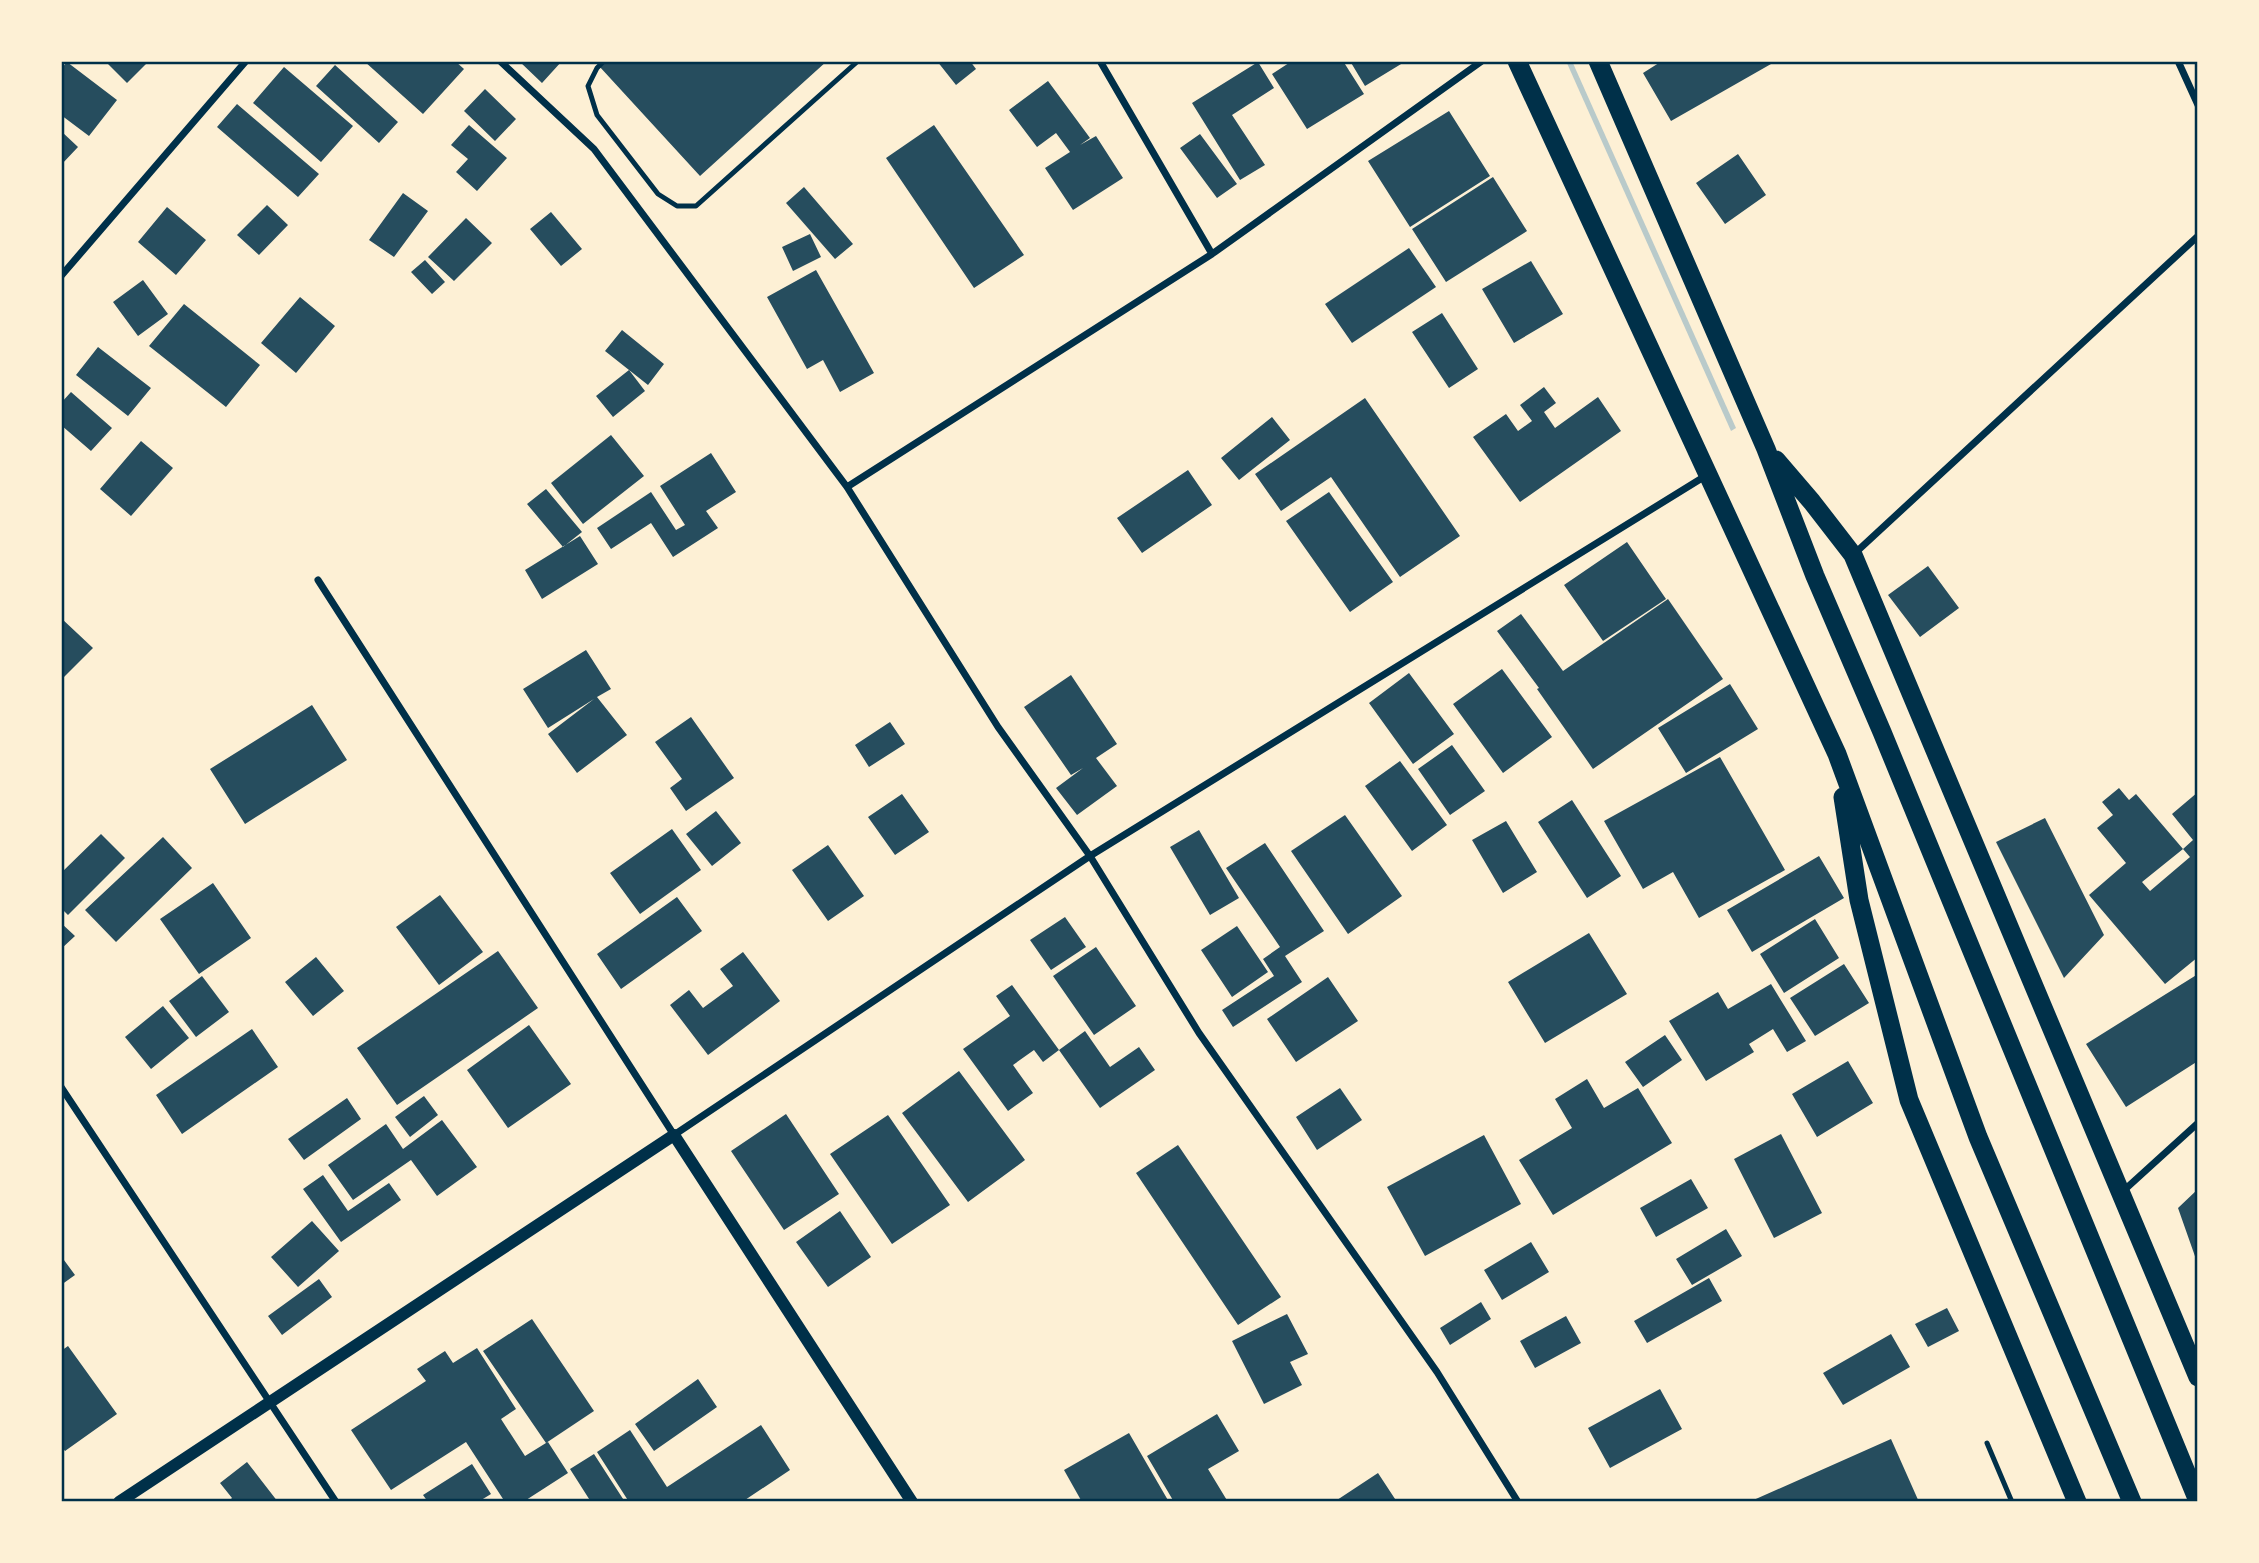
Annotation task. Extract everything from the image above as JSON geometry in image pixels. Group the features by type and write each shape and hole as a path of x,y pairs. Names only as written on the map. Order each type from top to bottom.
{"highway":[{"path":"1517,61 1837,754 1978,1137 2132,1502"},
{"path":"1598,61 1766,449 1815,576 2198,1501"},
{"path":"1766,449 1853,555 2198,1377"},
{"path":"1837,754 1859,900 1909,1100 2077,1502"}],"street":[{"path":"61,276 246,61"},
{"path":"500,61 594,149 847,487 998,727 1090,856 1199,1033 1437,1372 1518,1502"},
{"path":"1100,61 1212,254"},
{"path":"847,487 1212,254 1482,61"},
{"path":"2178,61 2198,105"},
{"path":"1853,555 2198,236"},
{"path":"119,1502 1090,856 1707,475"},
{"path":"318,580 912,1502"},
{"path":"61,1087 336,1502"},
{"path":"2121,1194 2198,1123"}],"lane":[{"path":"604,61 597,68 588,86 597,115 658,194 677,206 696,206 858,61"},
{"path":"1987,1443 2012,1502"}],"shaded area":[{"path":"1566,61 1572,61 1736,428 1731,431"}],"building":[{"path":"105,61 149,61 127,83"},
{"path":"364,61 455,61 464,69 423,114"},
{"path":"519,61 562,61 542,83"},
{"path":"604,61 827,61 700,176 599,66"},
{"path":"937,61 970,61 976,69 956,85"},
{"path":"1292,61 1343,61 1364,94 1307,129 1272,74"},
{"path":"1350,61 1406,61 1365,86"},
{"path":"1662,61 1769,61 1771,64 1671,121 1643,73"},
{"path":"67,62 117,100 89,136 61,115 61,69"},
{"path":"1258,62 1274,88 1232,115 1265,165 1240,180 1192,103"},
{"path":"335,65 398,122 379,143 316,86"},
{"path":"284,67 353,126 321,162 253,103"},
{"path":"1048,81 1090,138 1080,145 1096,136 1123,178 1073,210 1045,168 1070,152 1056,133 1037,147 1009,110"},
{"path":"485,89 516,119 495,141 464,111"},
{"path":"237,104 319,174 298,197 217,127"},
{"path":"1449,111 1490,176 1410,227 1368,161"},
{"path":"469,125 507,158 477,191 456,172 468,159 451,145"},
{"path":"934,125 1024,255 974,288 886,158"},
{"path":"61,131 78,147 61,165"},
{"path":"1200,134 1237,184 1217,198 1180,148"},
{"path":"1738,154 1766,195 1725,224 1696,183"},
{"path":"1493,177 1527,231 1446,282 1412,229"},
{"path":"804,187 853,244 835,259 786,203"},
{"path":"403,193 428,211 394,257 369,240"},
{"path":"267,205 288,225 259,255 237,235"},
{"path":"167,207 206,240 176,275 138,242"},
{"path":"551,212 582,249 561,266 530,229"},
{"path":"466,218 492,243 454,281 428,257"},
{"path":"810,234 821,257 793,271 782,247"},
{"path":"1409,248 1436,287 1352,343 1325,304"},
{"path":"425,260 445,282 432,294 411,272"},
{"path":"1531,261 1563,314 1514,343 1482,289"},
{"path":"816,270 874,373 840,392 823,360 807,369 767,297"},
{"path":"143,280 168,314 138,336 113,302"},
{"path":"300,297 335,326 296,373 261,343"},
{"path":"184,304 260,365 226,407 149,346"},
{"path":"1442,313 1478,369 1449,388 1412,332"},
{"path":"622,330 664,364 648,385 605,351"},
{"path":"98,347 151,388 128,416 76,375"},
{"path":"629,370 645,391 613,417 596,396"},
{"path":"1544,387 1556,403 1544,412 1555,428 1598,397 1621,431 1520,502 1473,437 1506,414 1518,431 1532,421 1520,405"},
{"path":"71,392 112,428 91,451 61,425 61,403"},
{"path":"1365,398 1460,536 1400,577 1331,477 1281,511 1255,474"},
{"path":"1272,417 1290,440 1239,480 1221,458"},
{"path":"611,435 644,476 583,524 551,483"},
{"path":"141,441 173,468 131,516 100,489"},
{"path":"711,453 736,492 706,511 718,528 673,557 651,523 611,549 597,528 651,492 676,530 685,525 660,486"},
{"path":"1188,470 1212,505 1142,553 1117,518"},
{"path":"546,489 582,532 563,547 527,504"},
{"path":"1329,492 1393,582 1350,612 1286,521"},
{"path":"580,536 598,564 542,599 525,570"},
{"path":"1627,542 1666,599 1603,641 1564,585"},
{"path":"1928,566 1959,608 1920,637 1888,595"},
{"path":"1668,599 1723,679 1593,769 1497,631 1521,614 1563,671"},
{"path":"61,618 93,648 61,680"},
{"path":"586,650 611,689 597,697 627,735 577,773 548,734 594,699 548,728 523,689"},
{"path":"1502,669 1552,737 1503,773 1453,704"},
{"path":"1409,673 1454,734 1413,764 1369,703"},
{"path":"1071,675 1117,744 1096,758 1117,786 1077,815 1056,788 1083,768 1071,775 1024,707"},
{"path":"1730,684 1758,729 1686,773 1658,728"},
{"path":"312,705 347,760 245,824 210,769"},
{"path":"691,717 734,778 686,811 670,788 682,779 655,742"},
{"path":"890,722 905,744 869,767 855,745"},
{"path":"1452,745 1485,791 1450,815 1418,769"},
{"path":"1720,757 1785,870 1699,918 1673,872 1643,889 1604,821"},
{"path":"1400,761 1447,825 1412,851 1365,786"},
{"path":"2119,788 2129,800 2136,794 2183,849 2193,840 2172,814 2198,792 2198,957 2165,984 2089,895 2126,863 2097,828 2113,815 2102,802","holes":["2183,849 2190,857 2150,891 2142,882"]},
{"path":"902,794 929,832 895,855 868,817"},
{"path":"1572,800 1621,876 1587,898 1538,822"},
{"path":"716,811 741,843 712,866 686,834"},
{"path":"1345,815 1402,896 1348,934 1291,851"},
{"path":"2045,818 2104,935 2064,978 1996,842"},
{"path":"1506,821 1537,872 1503,893 1472,840"},
{"path":"672,829 701,870 640,914 610,873"},
{"path":"1199,830 1239,898 1210,915 1170,847"},
{"path":"101,834 125,858 68,915 61,908 61,873"},
{"path":"163,837 192,868 116,942 85,910"},
{"path":"1265,843 1324,931 1285,956 1302,982 1233,1027 1222,1010 1274,976 1263,959 1280,947 1226,868"},
{"path":"828,845 864,896 828,921 792,870"},
{"path":"1819,856 1844,898 1752,952 1727,910"},
{"path":"213,883 251,938 199,974 160,919"},
{"path":"440,895 483,952 439,985 396,927"},
{"path":"677,897 702,931 621,989 597,954"},
{"path":"1065,917 1086,947 1051,970 1030,940"},
{"path":"1815,919 1839,958 1784,993 1760,954"},
{"path":"61,923 75,936 61,949"},
{"path":"1237,926 1268,972 1232,997 1201,950"},
{"path":"1589,933 1627,994 1545,1043 1508,982"},
{"path":"1096,947 1136,1006 1094,1035 1053,976"},
{"path":"498,951 538,1008 397,1105 357,1048"},
{"path":"743,952 780,1001 708,1055 670,1005 689,990 703,1008 733,986 720,969"},
{"path":"316,957 344,991 313,1016 285,982"},
{"path":"1844,964 1869,1003 1815,1036 1790,998"},
{"path":"2198,974 2198,1061 2126,1107 2086,1044"},
{"path":"202,976 229,1012 196,1037 169,1001"},
{"path":"1328,977 1358,1021 1296,1062 1267,1019"},
{"path":"1771,984 1806,1041 1787,1052 1773,1029 1749,1044 1754,1052 1706,1081 1669,1021 1718,992 1728,1009"},
{"path":"1012,985 1059,1050 1043,1062 1034,1050 1013,1065 1033,1093 1008,1111 963,1049 1010,1016 996,996"},
{"path":"163,1006 189,1038 151,1069 125,1037"},
{"path":"529,1025 571,1084 508,1128 467,1070"},
{"path":"252,1029 278,1067 182,1134 156,1095"},
{"path":"1085,1031 1110,1067 1139,1047 1155,1070 1100,1108 1059,1050"},
{"path":"1665,1035 1682,1060 1643,1087 1625,1062"},
{"path":"1848,1061 1873,1103 1817,1137 1792,1094"},
{"path":"959,1071 1025,1160 968,1202 902,1113"},
{"path":"1587,1079 1604,1108 1638,1088 1672,1143 1553,1215 1519,1160 1572,1128 1555,1099"},
{"path":"1340,1088 1362,1120 1317,1150 1296,1117"},
{"path":"424,1096 438,1115 410,1137 395,1117"},
{"path":"347,1098 361,1119 304,1160 288,1139"},
{"path":"786,1114 839,1194 784,1230 731,1151"},
{"path":"888,1115 950,1205 892,1244 830,1154"},
{"path":"442,1120 477,1167 437,1196 411,1160 353,1200 328,1165 386,1124 403,1149"},
{"path":"1781,1134 1822,1213 1774,1238 1734,1159"},
{"path":"1484,1135 1521,1204 1425,1256 1387,1187"},
{"path":"1178,1145 1281,1297 1238,1325 1136,1173"},
{"path":"323,1175 348,1211 389,1183 401,1200 341,1242 303,1189"},
{"path":"1691,1179 1708,1208 1656,1237 1640,1208"},
{"path":"2198,1189 2198,1262 2197,1262 2178,1208"},
{"path":"840,1211 871,1257 828,1287 796,1242"},
{"path":"312,1221 339,1251 298,1287 271,1257"},
{"path":"1726,1229 1742,1256 1692,1285 1676,1259"},
{"path":"1531,1242 1549,1272 1502,1300 1484,1270"},
{"path":"61,1256 75,1275 61,1285"},
{"path":"1709,1278 1722,1301 1647,1343 1634,1321"},
{"path":"319,1279 332,1297 282,1335 268,1316"},
{"path":"1481,1302 1491,1319 1450,1345 1440,1328"},
{"path":"1947,1308 1959,1331 1928,1347 1915,1324"},
{"path":"1287,1314 1308,1354 1290,1362 1302,1385 1264,1404 1232,1341"},
{"path":"1566,1316 1581,1343 1535,1368 1520,1341"},
{"path":"532,1319 594,1411 546,1443 483,1351"},
{"path":"1891,1334 1910,1367 1843,1405 1823,1373"},
{"path":"68,1346 117,1414 65,1451 61,1446 61,1351"},
{"path":"477,1348 516,1409 501,1419 525,1456 548,1442 568,1473 523,1502 505,1502 466,1442 391,1490 351,1430 426,1381 417,1369 445,1351 453,1363"},
{"path":"698,1379 717,1407 654,1451 635,1424"},
{"path":"1660,1389 1682,1429 1610,1468 1588,1428"},
{"path":"1217,1414 1239,1451 1208,1469 1228,1502 1174,1502 1147,1456"},
{"path":"761,1425 790,1470 742,1502 629,1502 597,1452 630,1430 667,1487"},
{"path":"1129,1433 1169,1502 1082,1502 1064,1470"},
{"path":"1891,1439 1919,1502 1749,1502"},
{"path":"594,1454 625,1502 591,1502 570,1469"},
{"path":"247,1462 278,1502 228,1502 232,1498 220,1483"},
{"path":"472,1464 491,1494 478,1502 428,1502 423,1495"},
{"path":"1378,1473 1397,1502 1334,1502"}]}
